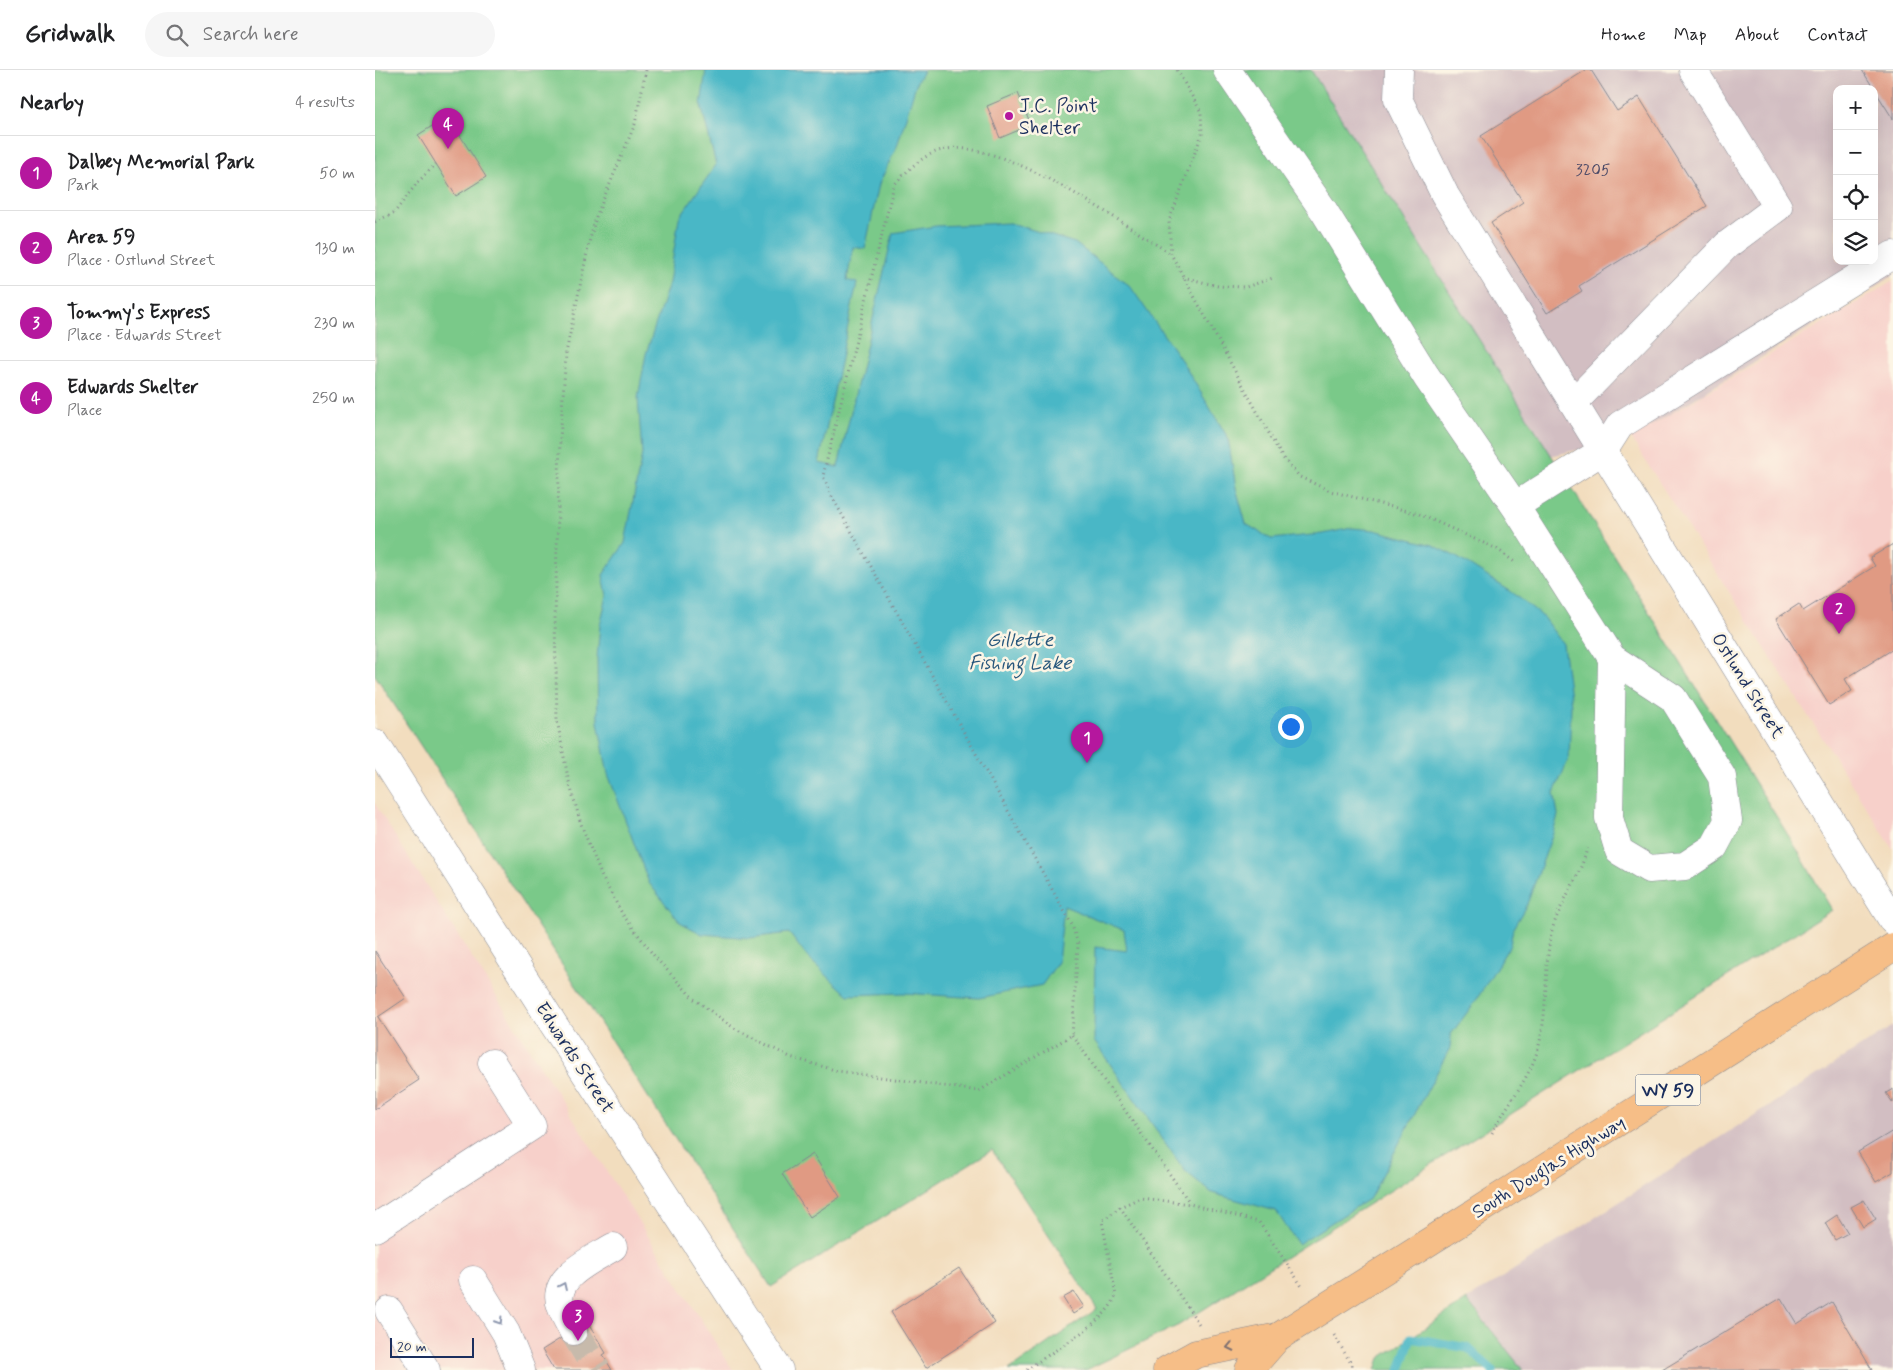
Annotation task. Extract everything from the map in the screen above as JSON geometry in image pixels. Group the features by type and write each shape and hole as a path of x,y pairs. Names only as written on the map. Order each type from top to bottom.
{"highway":[{"name":"South Douglas Highway","path":"1249,1370 1277,1337 1893,947"},
{"name":"South Douglas Highway","path":"1167,1370 1196,1354 1277,1337"}],"street":[{"path":"1227,70 1324,211 1426,376 1515,506 1612,658 1673,698 1722,777 1728,821 1715,847 1685,866 1649,869 1619,851 1609,818 1612,658"},
{"name":"Ostlund Street","path":"1399,70 1398,99 1445,195 1893,921"},
{"path":"1574,402 1727,245 1778,207 1693,70"},
{"path":"1515,506 1604,450 1620,425 1893,255"},
{"name":"Edwards Street","path":"375,743 554,1025 779,1370"},
{"path":"375,1228 532,1126 492,1063"},
{"path":"573,1331 560,1305 559,1290 569,1276 613,1247"},
{"path":"473,1280 506,1333 521,1370"},
{"path":"389,1311 426,1370"}],"path":[{"path":"647,70 635,124 597,217 589,243 566,353 560,440 555,618 557,720 568,778 581,824 602,878 623,915 649,950 694,999 734,1028 790,1057 838,1071 979,1091 1072,1035"},
{"path":"1177,70 1201,112 1202,134 1187,169 1169,221 1171,254 1281,457 1300,477 1330,491 1419,514 1497,549 1519,565"},
{"path":"1171,254 1048,178 1011,160 975,149 943,149 916,162 894,185 823,476 831,495 1072,925 1079,944 1072,1035 1190,1204"},
{"path":"375,222 395,212 417,183 436,164"},
{"path":"1182,277 1218,286 1246,287 1273,278"},
{"path":"1492,1133 1502,1113 1527,1077 1538,1050 1545,1016 1550,939 1560,907 1583,867 1589,841"},
{"path":"1027,1370 1047,1354 1098,1321 1113,1306 1116,1295 1102,1221 1120,1207 1141,1198 1190,1204 1259,1222 1307,1293"},
{"path":"1120,1207 1199,1325"},
{"path":"1333,1333 1355,1370"}],"shaded area":[{"path":"1311,70 1893,70 1893,276 1631,438 1550,456"},
{"path":"1893,281 1893,849 1631,438"},
{"path":"375,804 587,1140 733,1370 375,1370"},
{"path":"1893,1026 1893,1370 1523,1370 1467,1300"}],"green space":[{"path":"375,70 1311,70 1798,851 1832,910 1179,1325 1086,1370 1009,1370 1097,1309 992,1150 771,1287 375,675"},
{"path":"1467,1300 1523,1370 1376,1370 1380,1358"}],"water":[{"name":"Gillette Fishing Lake","path":"706,70 924,70 917,81 897,146 879,184 865,249 853,247 847,280 857,283 819,463 838,467 893,233 936,226 1010,223 1075,243 1130,286 1183,363 1228,438 1236,488 1246,524 1271,539 1323,534 1352,528 1374,530 1433,545 1458,558 1513,593 1542,616 1563,644 1571,705 1569,758 1554,793 1558,815 1553,833 1527,904 1513,928 1510,945 1475,1002 1451,1034 1450,1048 1370,1198 1298,1244 1276,1211 1212,1193 1185,1171 1094,1041 1095,947 1127,951 1124,930 1064,906 1058,962 1042,985 979,998 903,993 848,995 808,958 789,933 750,938 702,934 680,922 649,883 608,774 598,722 597,658 600,625 607,596 603,575 625,543 642,454 638,398 646,354 669,283 679,218 716,165 701,105"}],"building":[{"path":"1586,70 1591,70 1617,111 1639,97 1707,206 1579,286 1582,291 1547,313 1491,223 1523,202 1481,136"},
{"path":"1862,70 1893,70 1893,119 1878,95 1878,85 1871,85"},
{"name":"J.C. Point Shelter","path":"1018,93 1031,125 1000,138 987,106"},
{"path":"448,116 486,177 456,196 418,135"},
{"path":"1893,544 1893,649 1845,679 1852,691 1829,705 1776,619 1799,604 1803,611 1875,566 1870,558"},
{"path":"375,951 406,998 378,1017 419,1080 375,1109"},
{"path":"1893,1089 1893,1103 1886,1093"},
{"path":"1893,1131 1893,1172 1876,1182 1858,1152"},
{"path":"813,1154 840,1197 810,1217 782,1174"},
{"path":"1864,1200 1876,1219 1863,1227 1851,1207"},
{"path":"1837,1215 1848,1233 1835,1240 1825,1223"},
{"path":"959,1268 995,1323 926,1368 891,1312"},
{"path":"1074,1292 1084,1307 1073,1314 1063,1298"},
{"path":"1781,1298 1797,1324 1832,1302 1872,1370 1662,1370"},
{"path":"587,1322 606,1353 603,1355 612,1370 554,1370 542,1350"}],"waterway":[{"path":"1400,1370 1411,1338 1468,1348 1492,1370"}],"tunnel":[{"path":"573,1331 597,1370"}],"place":[{"name":"J.C. Point Shelter","path":"1009,116"},
{"name":"Edwards Shelter","path":"448,149"},
{"name":"Area 59","path":"1839,634"},
{"name":"Dalbey Memorial Park","path":"1087,763"},
{"name":"Tommy's Express","path":"578,1341"}]}
